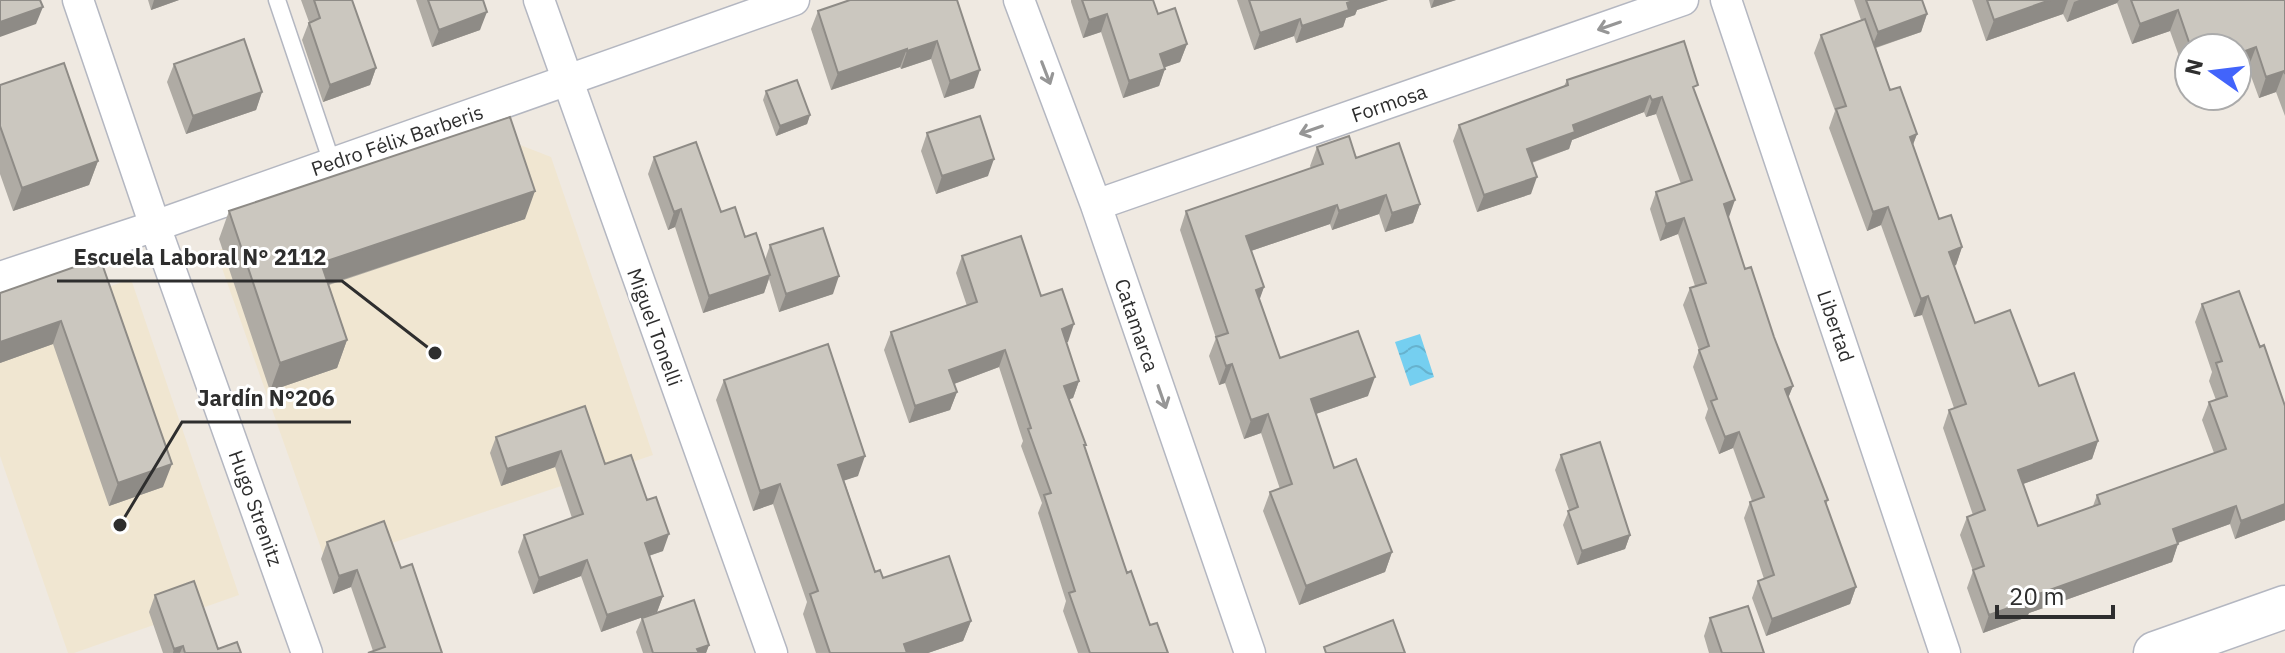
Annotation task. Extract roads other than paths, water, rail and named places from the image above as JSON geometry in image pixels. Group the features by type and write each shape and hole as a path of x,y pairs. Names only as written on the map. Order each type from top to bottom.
{"main road":[{"path":"2155,653 2285,607"}],"street":[{"name":"Hugo Strenitz","path":"78,0 307,653"},
{"name":"Miguel Tonelli","path":"539,0 772,653"},
{"name":"Pedro Félix Barberis","path":"0,277 155,226 794,0"},
{"name":"Catamarca","path":"1019,0 1096,205 1250,653"},
{"name":"Formosa","path":"1096,205 1683,0"},
{"name":"Libertad","path":"1726,0 1945,653"}],"lane":[{"path":"277,0 332,163"}],"water":[{"path":"1420,334 1434,377 1410,386 1395,342"}],"place":[{"name":"Escuela Laboral N° 2112","path":"435,353"},
{"name":"Jardín N°206","path":"120,525"}]}
